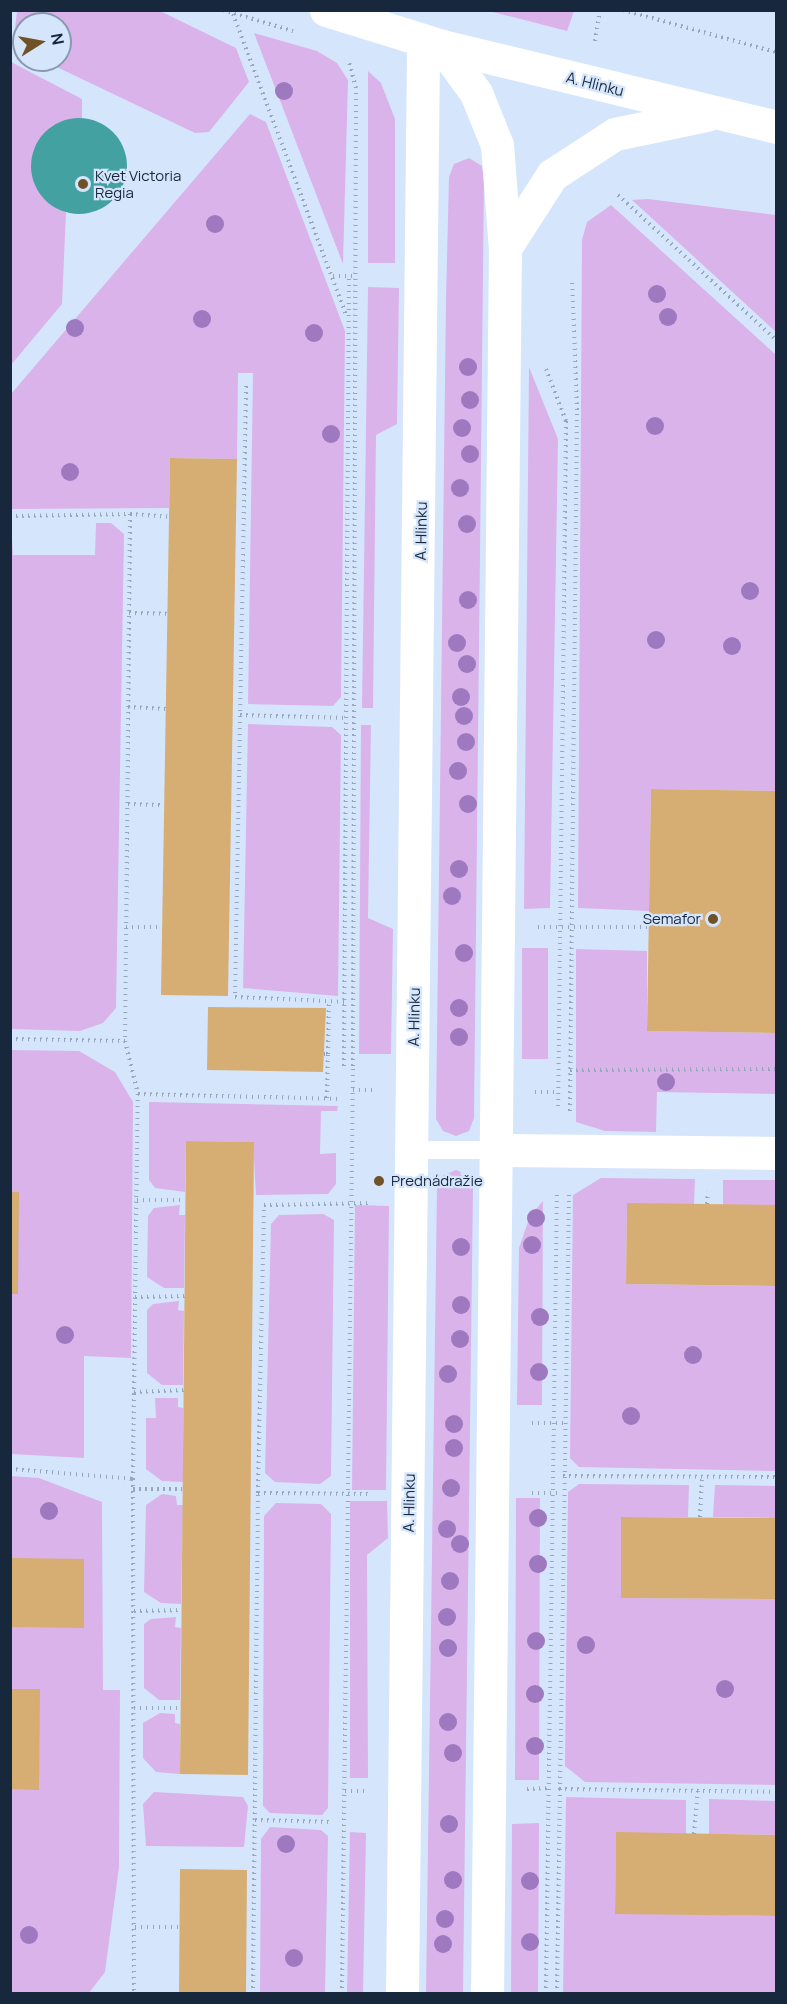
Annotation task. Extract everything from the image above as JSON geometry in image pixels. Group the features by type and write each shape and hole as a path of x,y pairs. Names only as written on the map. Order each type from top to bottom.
{"street":[{"name":"A. Hlinku","path":"326,10 433,43 713,114 777,127"},
{"name":"A. Hlinku","path":"402,1994 413,1150 433,43"},
{"path":"433,43 476,93 496,145 505,248 487,1994"},
{"name":"A. Hlinku","path":"505,248 552,175 615,134 713,114"},
{"path":"497,1150 777,1153"}],"lane":[{"path":"413,1150 497,1150"}],"path":[{"path":"223,10 296,32"},
{"path":"623,10 777,52"},
{"path":"233,14 348,319"},
{"path":"340,54 354,71 356,88 348,1494 342,1994"},
{"path":"618,195 777,340"},
{"path":"333,276 356,276"},
{"path":"344,1066 349,277"},
{"path":"557,1994 577,410 572,279"},
{"path":"246,386 235,998 346,1002"},
{"path":"129,514 125,1041 138,1094 133,1479 134,1994"},
{"path":"10,516 129,514 169,516"},
{"path":"129,613 168,614"},
{"path":"128,707 166,709"},
{"path":"240,715 346,718"},
{"path":"128,804 164,805"},
{"path":"126,927 162,927"},
{"path":"499,927 649,927"},
{"path":"327,1098 326,1054 329,1002"},
{"path":"10,1039 125,1041"},
{"path":"570,1070 777,1069"},
{"path":"138,1094 342,1099"},
{"path":"137,1200 185,1200"},
{"path":"253,1994 258,1493 264,1205 341,1203"},
{"path":"135,1297 184,1296"},
{"path":"134,1392 184,1390"},
{"path":"528,1423 565,1423"},
{"path":"10,1469 133,1479"},
{"path":"563,1476 777,1477"},
{"path":"700,1517 702,1477"},
{"path":"133,1489 183,1489"},
{"path":"258,1493 376,1494"},
{"path":"518,1494 562,1494"},
{"path":"134,1611 182,1610"},
{"path":"134,1708 180,1708"},
{"path":"559,1789 777,1792"},
{"path":"694,1834 698,1791"},
{"path":"255,1821 332,1822"},
{"path":"135,1927 179,1927"}],"shaded area":[{"path":"573,10 574,11 567,31 489,11"},
{"path":"160,11 236,48 249,82 209,132 195,133 67,72 72,72 72,12 17,12"},
{"path":"254,33 317,51 337,63 348,80 343,264"},
{"path":"11,62 12,72 30,72 82,99 82,118 52,126 34,149 31,164 51,205 66,212 62,304 11,365"},
{"path":"368,71 381,83 395,119 395,263 368,263"},
{"path":"250,114 266,122 345,331 341,697 333,706 248,704 253,373 238,373 237,459 170,458 169,508 11,509 11,394"},
{"path":"79,118 97,122 113,132 123,148 127,166 123,184 113,200 97,210 79,214 61,210 45,200 35,184 31,166 35,148 45,132 61,122"},
{"path":"469,158 482,166 484,178 474,1118 469,1131 456,1136 443,1131 436,1119 446,299 449,177 454,164"},
{"path":"648,199 776,215 776,332 632,200"},
{"path":"611,205 776,355 776,791 651,789 649,911 578,908 582,240 587,222"},
{"path":"368,287 399,288 397,424 376,435 373,708 362,708"},
{"path":"529,367 558,439 550,908 524,909"},
{"path":"11,523 13,555 95,555 96,523 111,523 124,534 116,1008 103,1023 80,1031 11,1029"},
{"path":"248,724 332,727 341,735 338,996 243,988"},
{"path":"361,725 371,725 368,918 393,929 391,1054 359,1054"},
{"path":"522,948 548,948 548,1059 522,1059"},
{"path":"576,949 647,951 647,1031 776,1033 776,1094 657,1092 656,1132 605,1131 576,1122"},
{"path":"11,1050 79,1051 115,1072 133,1102 131,1358 84,1356 84,1458 11,1454"},
{"path":"149,1102 338,1106 337,1111 321,1111 320,1154 336,1153 336,1184 328,1194 256,1195 253,1142 186,1141 185,1192 155,1188 149,1180"},
{"path":"456,1170 468,1175 473,1188 463,1993 426,1994 437,1188 442,1176"},
{"path":"601,1178 695,1179 694,1204 627,1204 626,1284 776,1286 776,1471 579,1467 570,1458 573,1195"},
{"path":"723,1180 776,1180 776,1205 723,1205"},
{"path":"543,1201 542,1405 517,1405 519,1248 530,1216"},
{"path":"180,1205 179,1215 185,1215 184,1288 164,1288 147,1277 148,1216 154,1208"},
{"path":"355,1205 389,1206 386,1490 352,1490"},
{"path":"323,1214 334,1220 331,1476 320,1484 275,1482 265,1473 271,1224 279,1215"},
{"path":"179,1301 178,1310 184,1311 183,1385 162,1385 147,1373 147,1310 153,1304"},
{"path":"155,1398 178,1398 178,1407 183,1408 183,1482 162,1481 146,1469 146,1418 156,1418"},
{"path":"10,1476 39,1478 102,1502 103,1690 120,1690 119,1867 105,1972 89,1993 11,1993"},
{"path":"579,1484 689,1485 688,1517 621,1517 621,1598 776,1599 776,1785 585,1782 565,1766 568,1492"},
{"path":"715,1485 776,1486 776,1518 713,1517"},
{"path":"162,1494 176,1496 177,1505 183,1505 181,1604 161,1603 144,1592 146,1505"},
{"path":"516,1498 540,1498 539,1780 515,1780"},
{"path":"350,1501 387,1501 388,1538 367,1555 368,1778 350,1778"},
{"path":"276,1503 321,1504 331,1514 328,1808 322,1815 270,1813 263,1806 264,1516"},
{"path":"176,1617 175,1627 181,1628 180,1700 159,1700 144,1688 144,1624 151,1619"},
{"path":"160,1713 175,1714 175,1723 180,1724 180,1774 156,1772 143,1758 143,1723"},
{"path":"154,1792 243,1797 248,1806 244,1847 146,1846 143,1804"},
{"path":"566,1797 686,1800 686,1834 616,1833 615,1913 776,1916 776,1993 563,1994"},
{"path":"709,1799 776,1801 776,1835 709,1834"},
{"path":"539,1823 538,1993 511,1993 512,1824"},
{"path":"270,1827 321,1830 328,1836 325,1993 260,1993 261,1839"},
{"path":"350,1832 366,1833 363,1993 347,1993"}],"building":[{"path":"170,458 237,459 228,996 161,995"},
{"name":"Semafor","path":"651,789 776,791 776,1033 647,1031"},
{"path":"208,1007 326,1008 323,1072 207,1070"},
{"path":"186,1141 254,1142 248,1775 180,1774"},
{"path":"10,1192 19,1192 18,1294 10,1294"},
{"path":"627,1203 776,1205 776,1286 626,1284"},
{"path":"621,1517 776,1518 776,1599 621,1598"},
{"path":"10,1558 84,1559 84,1628 10,1627"},
{"path":"10,1689 40,1689 39,1790 10,1789"},
{"path":"616,1832 776,1835 776,1916 615,1914"},
{"path":"180,1869 247,1870 246,1994 179,1994"}],"place":[{"name":"Kvet Victoria Regia","path":"83,184"},
{"name":"Semafor","path":"713,919"},
{"name":"Prednádražie","path":"379,1181"}]}
